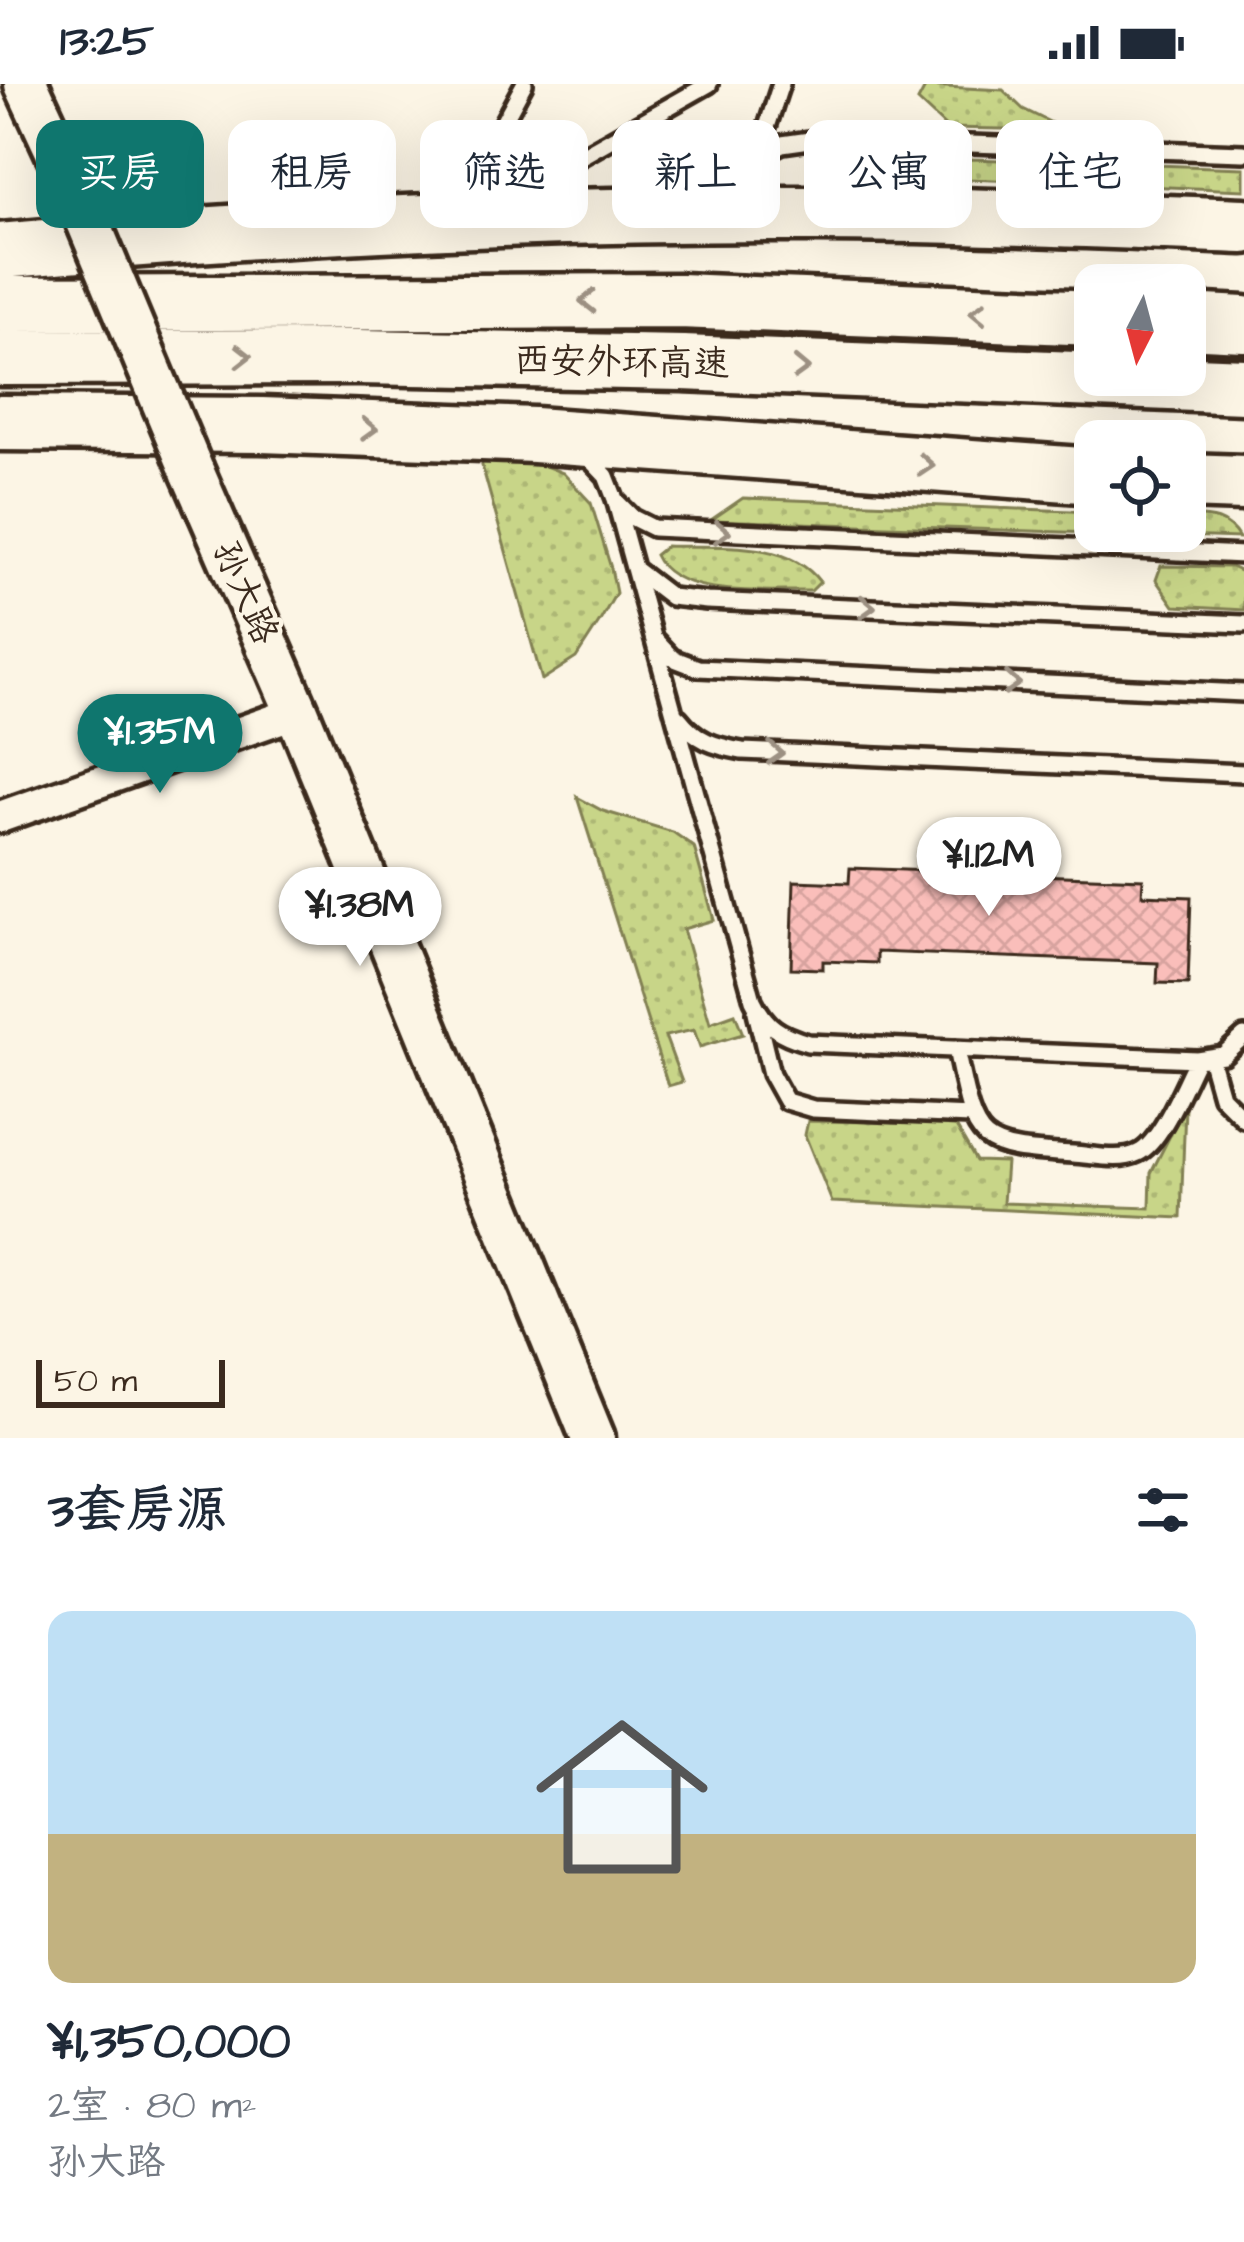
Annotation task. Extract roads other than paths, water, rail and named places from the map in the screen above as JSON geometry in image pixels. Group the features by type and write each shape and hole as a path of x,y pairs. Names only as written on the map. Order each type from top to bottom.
{"highway":[{"path":"780,214 1244,226"},
{"path":"0,251 156,237 420,224"},
{"name":"西安外环高速","path":"0,304 680,301 1074,317"},
{"path":"1206,322 1244,324"},
{"name":"西安外环高速","path":"0,358 263,356 659,363 1244,386"},
{"path":"0,423 533,434 1074,474"},
{"path":"1206,482 1244,483"}],"street":[{"name":"孙大路","path":"26,84 297,712 593,1438"},
{"path":"0,817 297,712"}],"lane":[{"path":"504,120 524,84"},
{"path":"588,152 709,84"},
{"path":"769,120 783,87"},
{"path":"780,145 817,139 1244,153"},
{"path":"533,434 592,458 616,500 771,1074 786,1101 813,1108 970,1116"},
{"path":"616,500 633,518 653,528 1244,555"},
{"path":"634,569 671,597 707,601 1244,624"},
{"path":"654,639 671,658 698,668 1244,694"},
{"path":"673,711 691,733 711,746 742,751 1244,773"},
{"path":"753,1000 762,1019 780,1035 808,1043 1203,1058 1223,1055 1244,1036"},
{"path":"956,1049 970,1116 990,1143 1011,1150 1120,1157 1139,1153 1154,1140 1203,1058"},
{"path":"1203,1058 1221,1096 1244,1119"}]}
